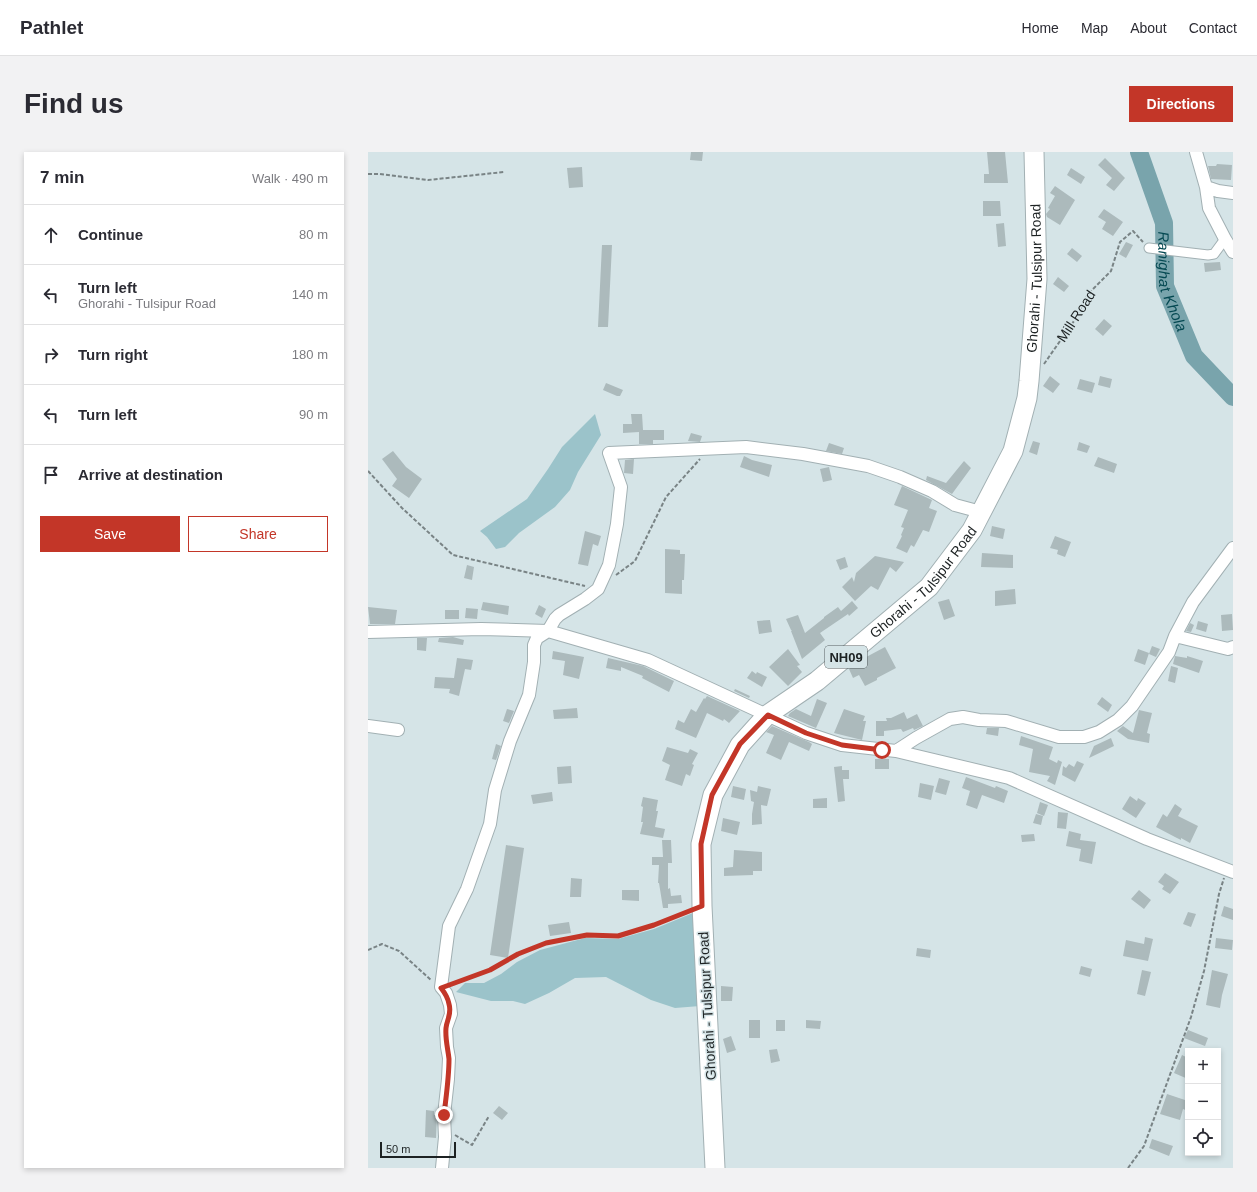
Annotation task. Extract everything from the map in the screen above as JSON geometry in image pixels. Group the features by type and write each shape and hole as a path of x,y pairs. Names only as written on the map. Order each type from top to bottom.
{"main road":[{"name":"Ghorahi - Tulsipur Road","path":"715,1168 702,906 701,844 712,795 740,744 768,715 817,681 929,587 972,530 998,481 1013,451 1027,398 1029,381 1037,279 1034,152"}],"street":[{"path":"1196,152 1206,187 1208,208 1233,252"},
{"path":"1206,187 1218,191 1233,193"},
{"path":"1149,248 1208,255 1214,254 1225,239"},
{"path":"442,1168 445,1132 444,1115 449,1058 446,1028 451,1014 450,1004 446,993 441,988 449,926 467,888 490,824 495,790 510,741 530,694 534,662 534,645 537,638 548,631 559,615 598,589 609,565 617,524 621,487 609,453 746,447 803,454 868,466 900,477 932,491 955,505 981,512"},
{"path":"896,751 950,719 963,717 979,720 1006,721 1059,737 1084,737 1099,732 1118,720 1132,706 1169,652 1175,636 1193,602 1233,548"},
{"path":"368,632 481,629 548,631 648,660 806,733 842,745 896,751 1009,778 1148,839 1230,871"},
{"path":"1175,636 1228,649 1233,647"},
{"path":"368,726 398,730"}],"path":[{"path":"368,174 428,180 504,172"},
{"name":"Mill Road","path":"1029,381 1046,363 1074,321 1088,294 1111,271 1120,242 1133,231 1149,248"},
{"path":"368,472 402,508 453,555 598,589 636,561 666,497 710,449"},
{"path":"1128,1168 1144,1146 1191,1016 1204,971 1219,894 1230,871"},
{"path":"368,950 382,944 399,951 441,988 490,970 518,954 546,943 587,935 618,936 654,925 702,906"},
{"path":"445,1132 455,1135 472,1145 489,1116"}],"shaded area":[{"path":"595,414 601,435 578,472 570,490 555,507 519,533 505,547 496,549 487,537 480,531 527,499 562,447"},
{"path":"693,913 700,1006 675,1008 651,1000 606,977 575,978 549,993 525,1004 513,1001 491,1001 456,992 465,983 484,983 501,974 517,962 540,950 585,938 618,939 654,929"}],"building":[{"path":"691,152 703,152 702,161 690,160"},
{"path":"987,152 1005,152 1008,183 984,183 984,174 989,174"},
{"path":"1105,158 1125,178 1114,191 1106,185 1112,178 1098,165"},
{"path":"1217,164 1232,165 1231,180 1211,179 1208,166 1216,166"},
{"path":"582,167 583,187 569,188 567,168"},
{"path":"1071,168 1085,177 1081,184 1067,175"},
{"path":"1055,186 1075,200 1060,225 1047,217 1046,214 1050,209 1048,208 1055,196 1050,193"},
{"path":"983,201 1000,201 1001,216 983,216"},
{"path":"1104,209 1123,222 1113,236 1102,229 1106,222 1098,217"},
{"path":"1004,223 1006,246 998,247 996,224"},
{"path":"1126,242 1133,245 1126,258 1119,254"},
{"path":"602,245 612,245 608,327 598,327"},
{"path":"1072,248 1082,256 1077,262 1067,254"},
{"path":"1220,262 1221,270 1205,272 1204,263"},
{"path":"1058,277 1069,286 1064,292 1053,284"},
{"path":"1104,319 1112,326 1103,336 1095,329"},
{"path":"1050,376 1060,384 1053,393 1043,386"},
{"path":"1100,376 1112,379 1110,388 1098,385"},
{"path":"1080,379 1095,383 1092,393 1077,389"},
{"path":"606,383 623,390 620,396 603,390"},
{"path":"631,414 642,414 643,430 664,430 664,440 653,440 653,444 639,444 639,432 623,433 623,424 632,424"},
{"path":"691,433 702,436 700,442 688,441"},
{"path":"1033,441 1040,443 1037,455 1029,452"},
{"path":"1079,442 1090,446 1087,453 1077,450"},
{"path":"829,443 844,448 842,454 826,451"},
{"path":"393,451 406,467 422,479 409,498 392,486 397,479 382,459"},
{"path":"744,456 752,460 772,465 769,477 740,467"},
{"path":"1098,457 1117,464 1114,473 1094,466"},
{"path":"634,459 633,474 624,473 625,460"},
{"path":"964,461 971,468 952,494 926,480 927,476 946,483"},
{"path":"829,467 832,480 823,482 820,469"},
{"path":"902,486 932,500 929,508 937,511 929,532 923,530 914,547 911,545 907,553 896,548 902,536 901,535 904,528 901,527 908,510 894,505"},
{"path":"992,526 1005,529 1003,539 990,536"},
{"path":"585,531 601,536 598,546 593,544 588,566 578,564"},
{"path":"1055,536 1071,542 1065,557 1057,554 1058,550 1050,548"},
{"path":"665,549 680,550 680,554 685,554 682,594 665,593"},
{"path":"982,553 1013,555 1013,568 981,567"},
{"path":"875,556 904,562 896,572 890,567 878,590 871,586 855,601 842,587 852,577 854,582 856,573"},
{"path":"845,557 848,567 840,570 836,560"},
{"path":"467,565 474,567 472,580 464,578"},
{"path":"1015,589 1016,604 995,606 995,591"},
{"path":"949,599 955,616 944,620 938,602"},
{"path":"852,601 858,608 849,616 848,614 820,633 825,640 802,659 791,631 792,630 786,619 798,615 805,633 838,607 841,611"},
{"path":"483,602 509,606 508,615 481,610"},
{"path":"539,605 546,609 542,618 535,614"},
{"path":"368,607 397,610 395,624 370,624"},
{"path":"466,608 478,609 477,619 465,618"},
{"path":"445,610 459,610 459,619 445,619"},
{"path":"1232,614 1233,630 1222,631 1221,615"},
{"path":"770,620 772,632 759,634 757,621"},
{"path":"1198,621 1208,624 1206,632 1196,629"},
{"path":"1190,623 1194,625 1191,632 1186,631"},
{"path":"453,637 464,640 463,645 438,642 439,638"},
{"path":"417,638 427,638 426,651 417,650"},
{"path":"1152,646 1160,649 1156,657 1149,654"},
{"path":"885,647 896,668 865,686 859,675 853,678 849,669 855,665 855,663"},
{"path":"788,649 800,665 797,666 802,672 788,686 769,667"},
{"path":"1138,649 1149,653 1145,665 1134,661"},
{"path":"553,651 584,657 579,679 563,675 565,661 552,659"},
{"path":"1175,656 1187,658 1187,656 1203,661 1199,673 1173,664"},
{"path":"457,658 473,660 471,670 465,669 459,696 449,693 450,689 434,688 435,677 454,678"},
{"path":"608,658 643,666 674,681 669,692 642,678 643,676 621,667 621,671 606,668"},
{"path":"1171,666 1178,668 1175,683 1168,681"},
{"path":"752,671 756,674 757,672 767,677 762,687 747,678"},
{"path":"735,689 750,696 749,698 734,691"},
{"path":"707,696 740,711 729,723 724,719 723,721 707,713 696,738 675,729 678,720 684,723 691,709 696,712 704,698 705,699"},
{"path":"1102,697 1112,705 1108,712 1097,704"},
{"path":"817,699 827,703 816,728 788,716 796,709 811,716"},
{"path":"577,708 578,718 554,719 553,710"},
{"path":"507,709 514,711 509,723 503,721"},
{"path":"844,709 865,716 863,721 866,721 862,740 834,733"},
{"path":"1139,710 1152,713 1147,733 1150,734 1149,743 1128,739 1117,731 1123,726 1133,733"},
{"path":"904,712 907,719 917,714 923,726 914,730 913,728 903,732 901,729 884,731 884,736 876,736 876,721 887,721 886,718 891,718"},
{"path":"772,726 812,744 809,751 789,742 781,760 766,753 774,735 766,732"},
{"path":"987,728 999,728 998,736 986,734"},
{"path":"1021,736 1053,747 1049,759 1057,763 1058,760 1062,762 1055,785 1047,781 1050,776 1029,772 1033,749 1019,745"},
{"path":"1111,738 1114,746 1089,758 1094,746"},
{"path":"496,744 501,746 496,760 492,759"},
{"path":"667,747 688,753 690,749 698,753 692,764 694,765 690,776 686,774 682,786 665,780 670,765 662,761"},
{"path":"875,759 889,759 889,769 875,769"},
{"path":"1077,761 1084,764 1075,782 1062,775 1063,766 1066,768 1069,764 1074,767"},
{"path":"571,766 572,783 558,784 557,767"},
{"path":"842,766 842,770 849,770 849,779 843,779 845,801 838,802 834,767"},
{"path":"966,777 995,788 996,786 1008,791 1004,803 982,795 977,809 966,805 970,791 962,788"},
{"path":"939,778 950,781 946,795 935,792"},
{"path":"920,783 934,786 931,800 918,797"},
{"path":"733,786 746,789 744,800 731,797"},
{"path":"758,786 771,789 767,806 761,805 762,824 752,825 754,802 751,801 750,790 757,792"},
{"path":"552,792 553,801 533,804 531,795"},
{"path":"1130,796 1137,801 1138,798 1146,803 1136,818 1122,809"},
{"path":"643,797 658,800 656,811 658,811 655,827 665,829 663,838 640,834 643,822 641,822 643,807 641,806"},
{"path":"827,798 827,808 813,808 813,799"},
{"path":"1040,802 1048,805 1044,816 1037,813"},
{"path":"1175,804 1182,809 1178,816 1198,826 1190,843 1156,827 1163,814 1167,817"},
{"path":"1058,812 1068,813 1066,829 1057,828"},
{"path":"1036,814 1043,816 1041,825 1033,823"},
{"path":"723,818 740,822 737,835 721,831"},
{"path":"1069,831 1081,834 1080,840 1096,842 1092,864 1079,861 1081,849 1066,846"},
{"path":"1034,834 1035,841 1022,842 1021,835"},
{"path":"662,840 671,840 672,863 668,863 668,889 670,888 671,896 681,895 682,903 668,904 668,908 663,908 658,883 659,865 652,865 652,857 663,857"},
{"path":"506,845 524,848 508,958 490,955"},
{"path":"734,850 762,852 762,871 753,871 753,875 724,876 724,868 733,867"},
{"path":"1165,873 1179,882 1170,894 1162,889 1164,886 1158,882"},
{"path":"571,878 582,879 581,897 570,897"},
{"path":"622,890 639,890 639,901 622,900"},
{"path":"1139,890 1151,900 1144,909 1131,899"},
{"path":"1224,906 1233,909 1233,920 1221,916"},
{"path":"1188,912 1196,914 1191,927 1183,924"},
{"path":"569,922 571,933 550,936 548,925"},
{"path":"1145,937 1153,939 1148,961 1123,956 1126,940 1144,944"},
{"path":"1216,938 1233,940 1232,950 1215,948"},
{"path":"917,948 931,950 930,958 916,956"},
{"path":"1081,966 1092,969 1090,977 1079,974"},
{"path":"1142,970 1151,972 1145,996 1137,994"},
{"path":"1212,970 1228,974 1220,1008 1206,1005"},
{"path":"721,986 733,987 732,1001 721,1001"},
{"path":"749,1020 760,1020 760,1038 749,1038"},
{"path":"776,1020 785,1020 785,1031 776,1031"},
{"path":"806,1020 821,1021 820,1029 806,1028"},
{"path":"1188,1030 1208,1038 1205,1046 1184,1038"},
{"path":"731,1036 736,1050 727,1053 723,1039"},
{"path":"777,1049 780,1061 771,1063 769,1050"},
{"path":"1182,1055 1185,1056 1185,1078 1174,1073"},
{"path":"1167,1094 1185,1100 1185,1110 1183,1109 1180,1120 1160,1114"},
{"path":"499,1106 508,1113 502,1120 493,1113"},
{"path":"426,1110 434,1111 434,1115 437,1115 436,1138 425,1137"},
{"path":"1152,1139 1173,1146 1169,1156 1149,1148"}],"waterway":[{"name":"Ranighat Khola","path":"1139,152 1164,223 1165,286 1194,356 1233,397"}],"route":[{"path":"444,1115 449,1058 446,1028 451,1014 450,1004 446,993 441,988 490,970 518,954 546,943 587,935 618,936 654,925 702,906 701,844 712,795 740,744 768,715 806,733 842,745 882,750"}]}
